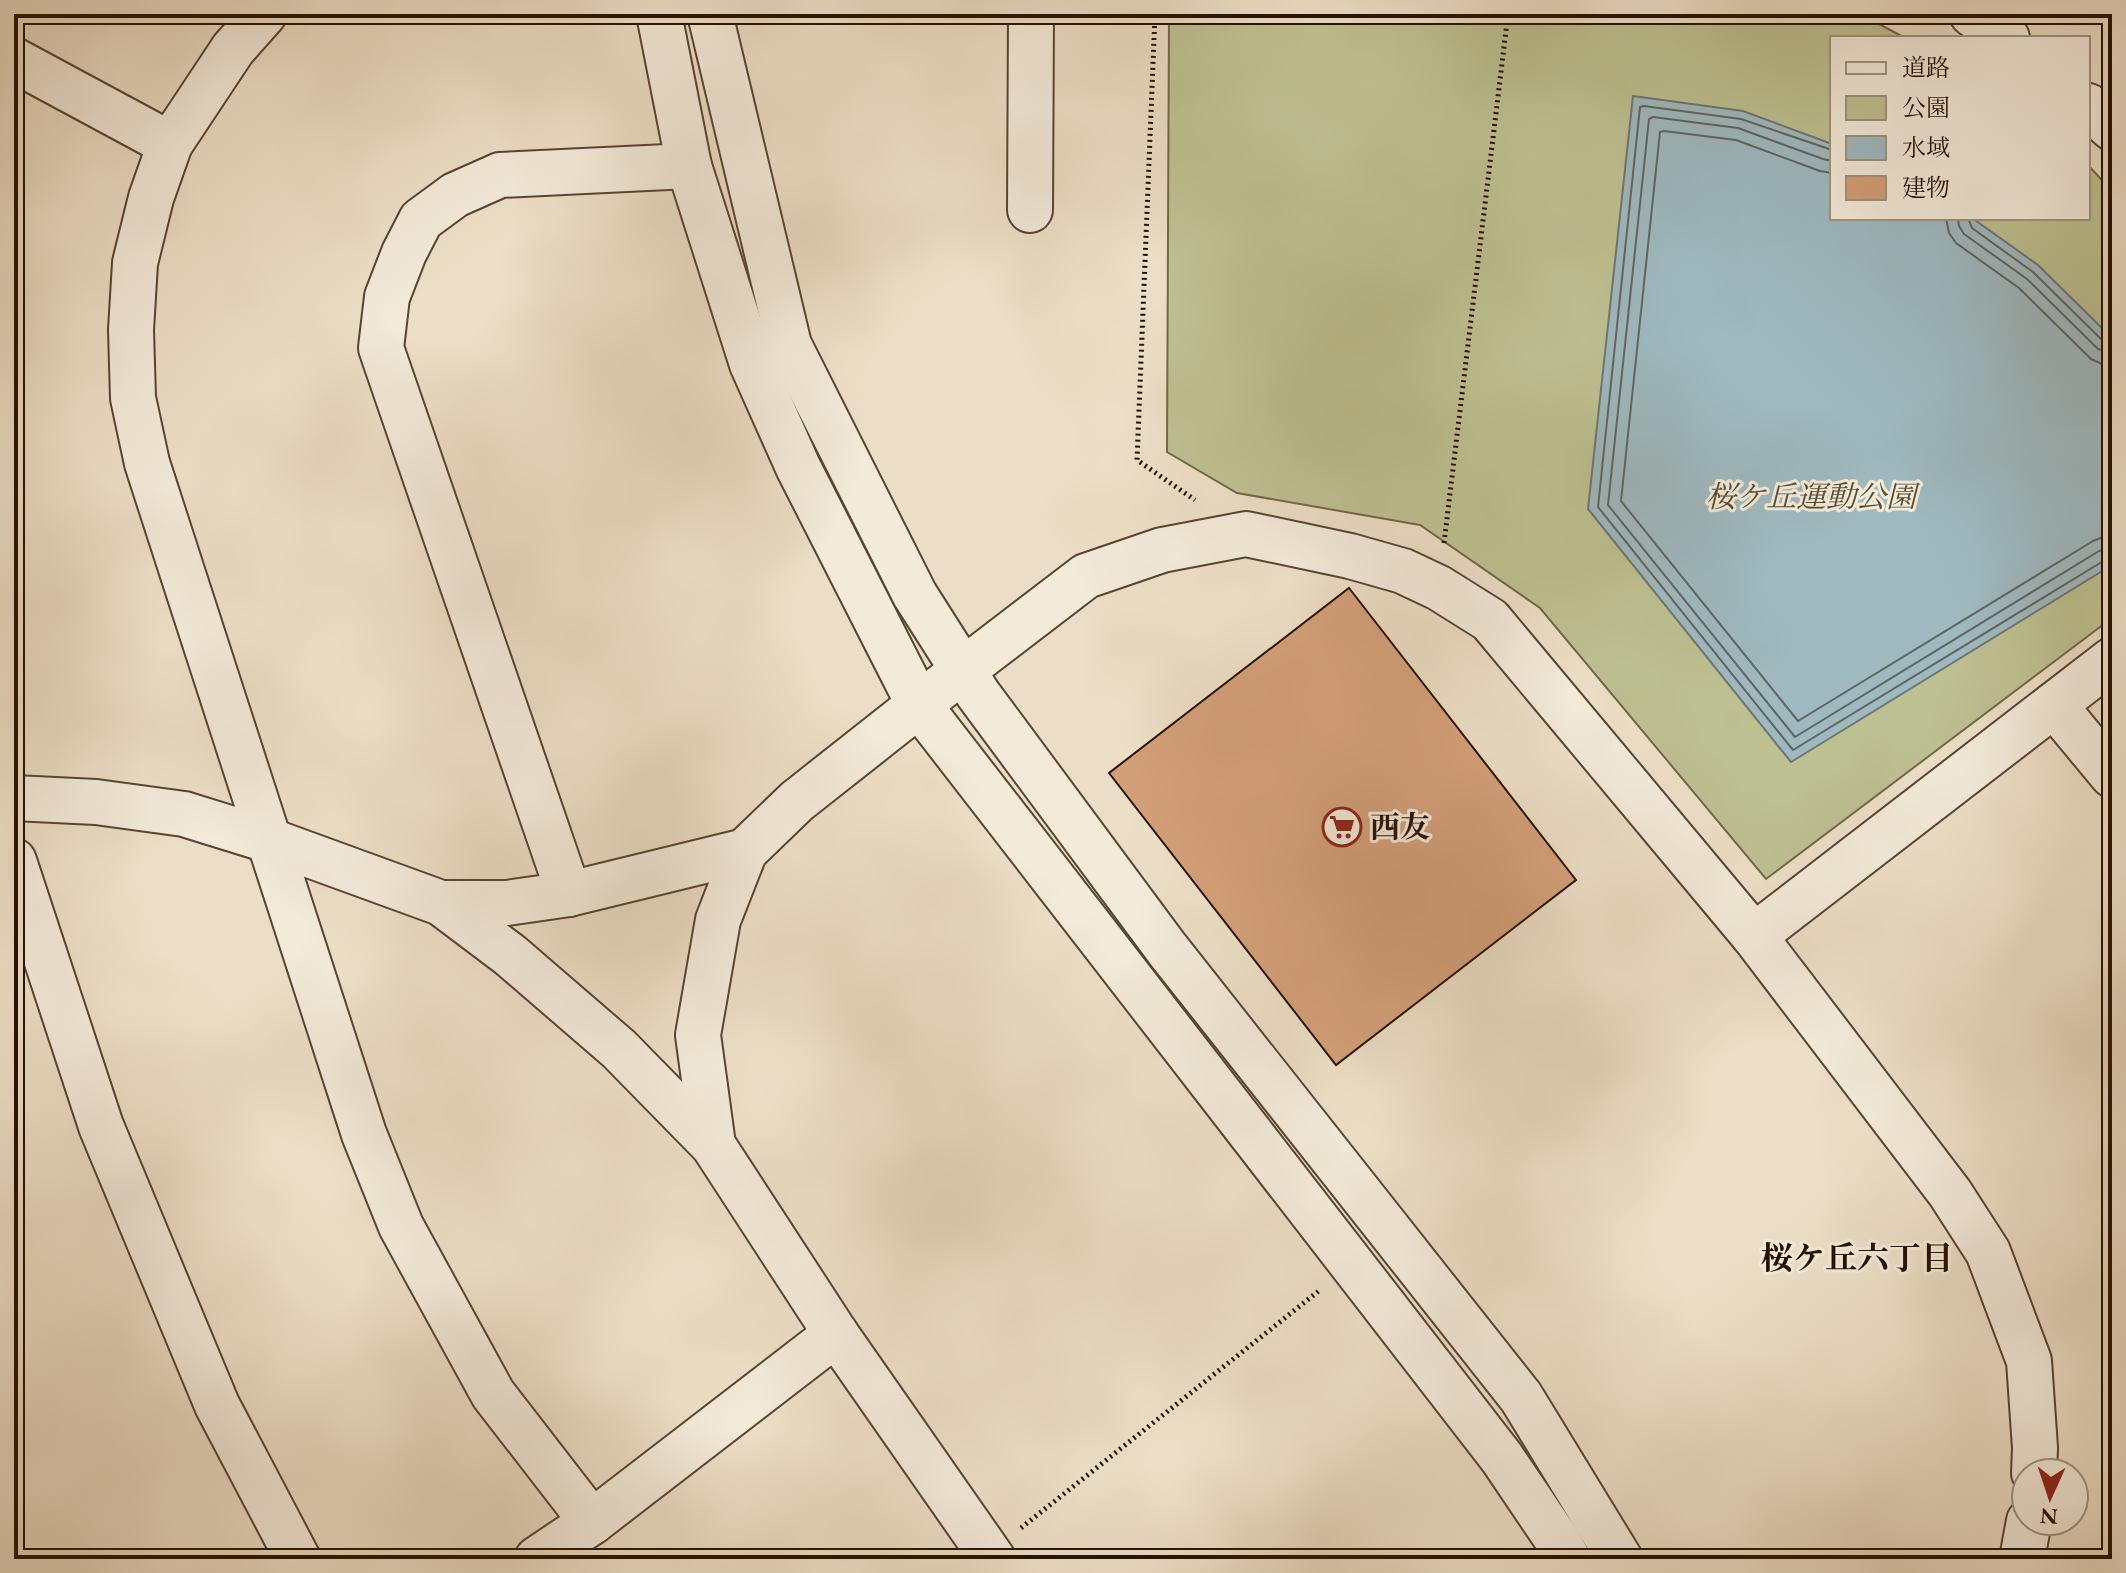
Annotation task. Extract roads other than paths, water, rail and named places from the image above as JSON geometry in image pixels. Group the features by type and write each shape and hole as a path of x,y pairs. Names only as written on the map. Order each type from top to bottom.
{"street":[{"path":"264,14 233,49 170,144 151,198 135,263 131,330 133,398 147,463 364,1134 401,1226 493,1394 592,1522"},
{"path":"659,14 689,166 752,364 798,467 919,705 1502,1458 1568,1559"},
{"path":"710,14 789,345 915,595 978,694 1167,949 1521,1397 1620,1559"},
{"path":"1030,210 1031,14"},
{"path":"1972,14 2004,36"},
{"path":"14,60 170,144"},
{"path":"2090,108 2112,128"},
{"path":"569,894 381,348 387,297 421,220 455,195 500,175 689,166"},
{"path":"713,1145 698,1035 718,920 745,851 797,801 1086,576 1162,550 1246,534 1364,559 1403,571 1439,588 1490,620 1754,936 1950,1193 1988,1252 2029,1361 2035,1457"},
{"path":"1754,936 2112,660"},
{"path":"2054,705 2112,775"},
{"path":"14,798 96,802 184,814 268,840 441,903 510,955 619,1049 713,1145 836,1334 988,1557"},
{"path":"441,903 507,903 569,894 745,851"},
{"path":"14,861 107,1141 217,1405 298,1559"},
{"path":"537,1559 592,1522 836,1334"},
{"path":"2022,1559 2026,1537"}],"water":[{"path":"1633,96 1743,111 1830,143 1830,220 1975,220 2038,265 2112,338 2112,565 1791,762 1588,509"}],"place":[{"name":"西友","path":"1342,827"}],"district":[{"name":"桜ケ丘六丁目","path":"1857,1258"}],"park label":[{"name":"桜ケ丘運動公園","path":"1811,497"}]}
